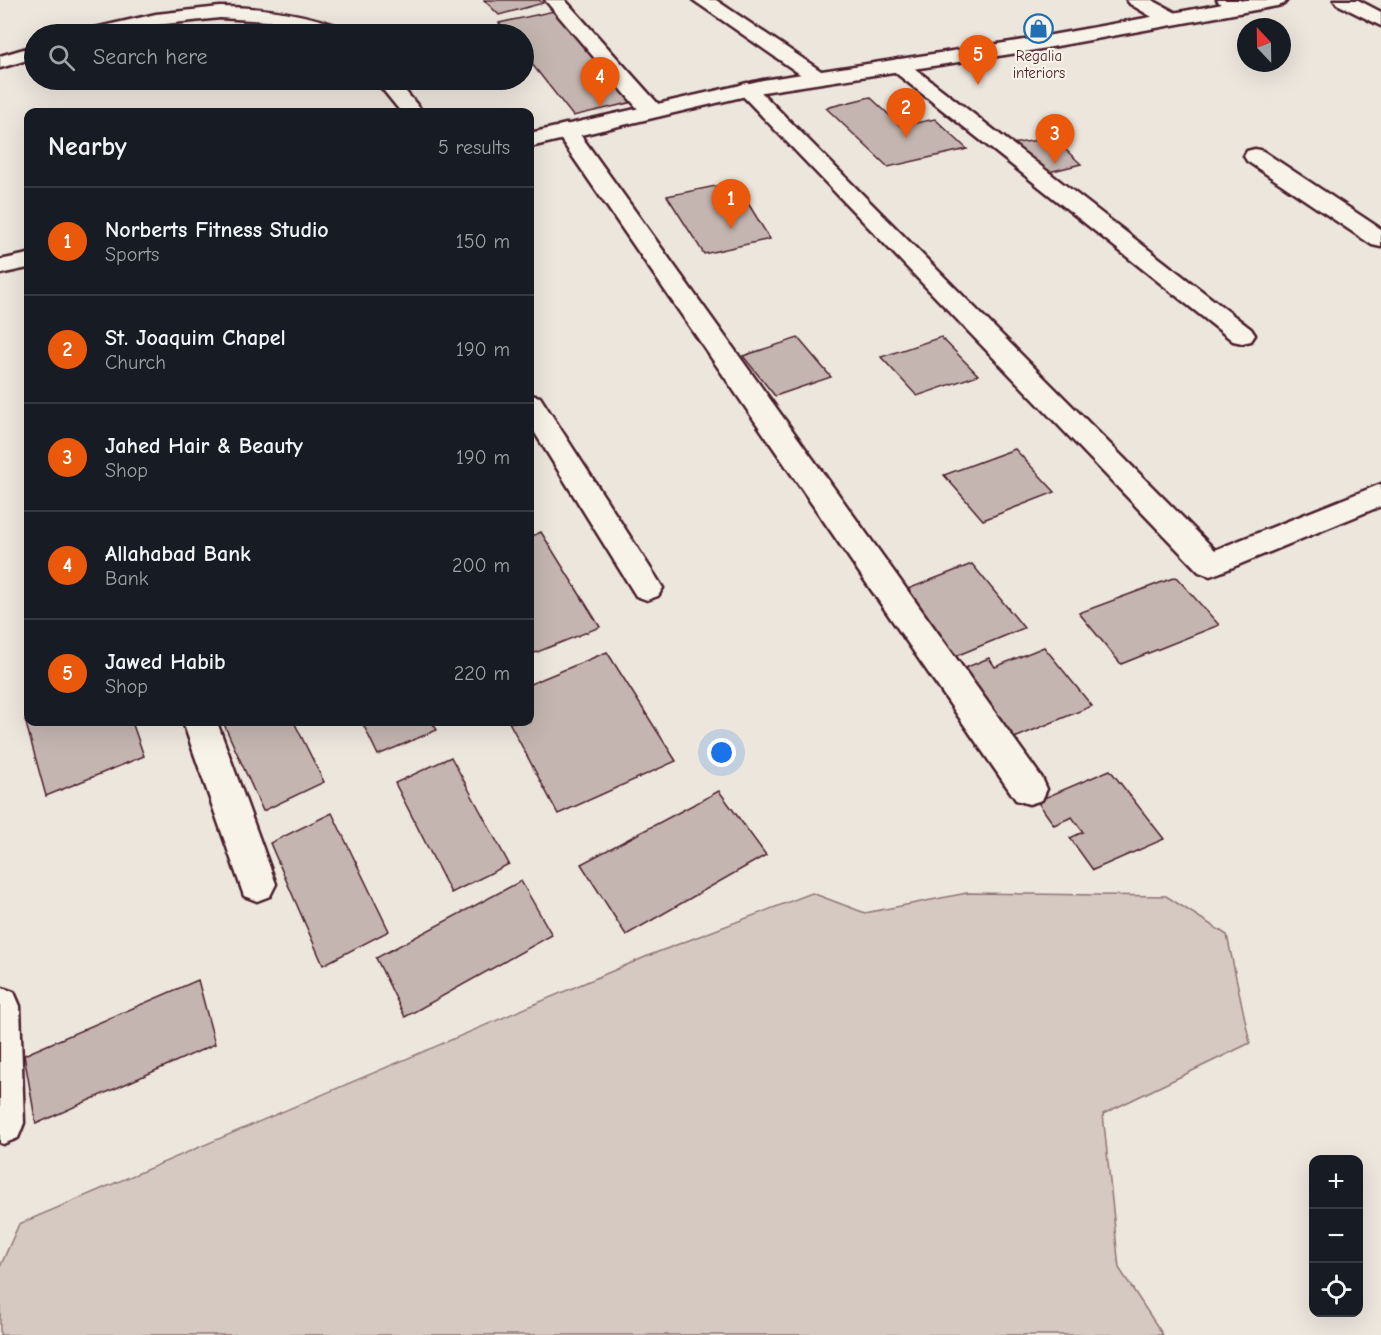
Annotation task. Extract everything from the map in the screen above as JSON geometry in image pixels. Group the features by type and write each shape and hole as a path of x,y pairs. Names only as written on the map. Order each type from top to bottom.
{"street":[{"path":"555,0 652,111"},
{"path":"703,0 818,77"},
{"path":"1137,0 1173,19"},
{"path":"534,139 747,89 1024,46 1173,19 1232,4 1277,0"},
{"path":"1344,0 1381,20"},
{"path":"128,24 231,2 308,15 325,24"},
{"path":"0,62 24,55"},
{"path":"898,65 1242,335"},
{"path":"747,89 1210,564 1381,494"},
{"path":"393,90 409,108"},
{"path":"566,131 1029,789"},
{"path":"1255,156 1381,240"},
{"path":"0,267 24,262"},
{"path":"534,410 647,588"},
{"path":"201,726 257,884"},
{"path":"0,1006 3,1123"}],"shaded area":[{"path":"812,893 865,913 967,893 1166,896 1227,935 1250,1043 1103,1114 1119,1268 1163,1335 0,1335 0,1267 19,1224 650,955"}],"building":[{"path":"484,0 539,0 543,3 499,15"},
{"path":"554,11 633,102 573,116 534,67 534,24 499,23"},
{"path":"870,97 901,126 935,119 967,149 888,167 826,108"},
{"path":"1053,138 1081,164 1041,174 1010,144"},
{"path":"735,182 770,239 704,254 667,196"},
{"path":"941,337 978,375 917,396 881,357"},
{"path":"798,338 831,377 775,396 743,356"},
{"path":"1015,449 1055,492 983,520 944,475"},
{"path":"541,532 600,627 534,653 534,535"},
{"path":"972,564 1024,628 951,658 900,592"},
{"path":"1176,577 1219,625 1121,664 1079,613"},
{"path":"1044,647 1092,706 1012,739 960,670 989,658 995,667"},
{"path":"607,652 676,761 558,814 511,726 534,726 534,682"},
{"path":"27,726 133,726 144,756 46,796"},
{"path":"225,726 296,726 324,782 263,811"},
{"path":"364,726 434,726 437,730 378,755"},
{"path":"451,757 509,864 451,893 395,783"},
{"path":"1110,770 1164,839 1093,870 1070,838 1083,832 1072,817 1054,825 1037,801"},
{"path":"719,791 766,855 626,935 581,864"},
{"path":"332,813 389,931 323,965 270,843"},
{"path":"521,881 552,935 405,1017 376,958"},
{"path":"198,980 215,1044 36,1124 24,1055"}],"place":[{"name":"Regalia interiors","path":"1039,29"},
{"name":"Jawed Habib","path":"978,85"},
{"name":"Allahabad Bank","path":"600,107"},
{"name":"St. Joaquim Chapel","path":"906,138"},
{"name":"Jahed Hair & Beauty","path":"1055,164"},
{"name":"Norberts Fitness Studio","path":"731,229"}]}
